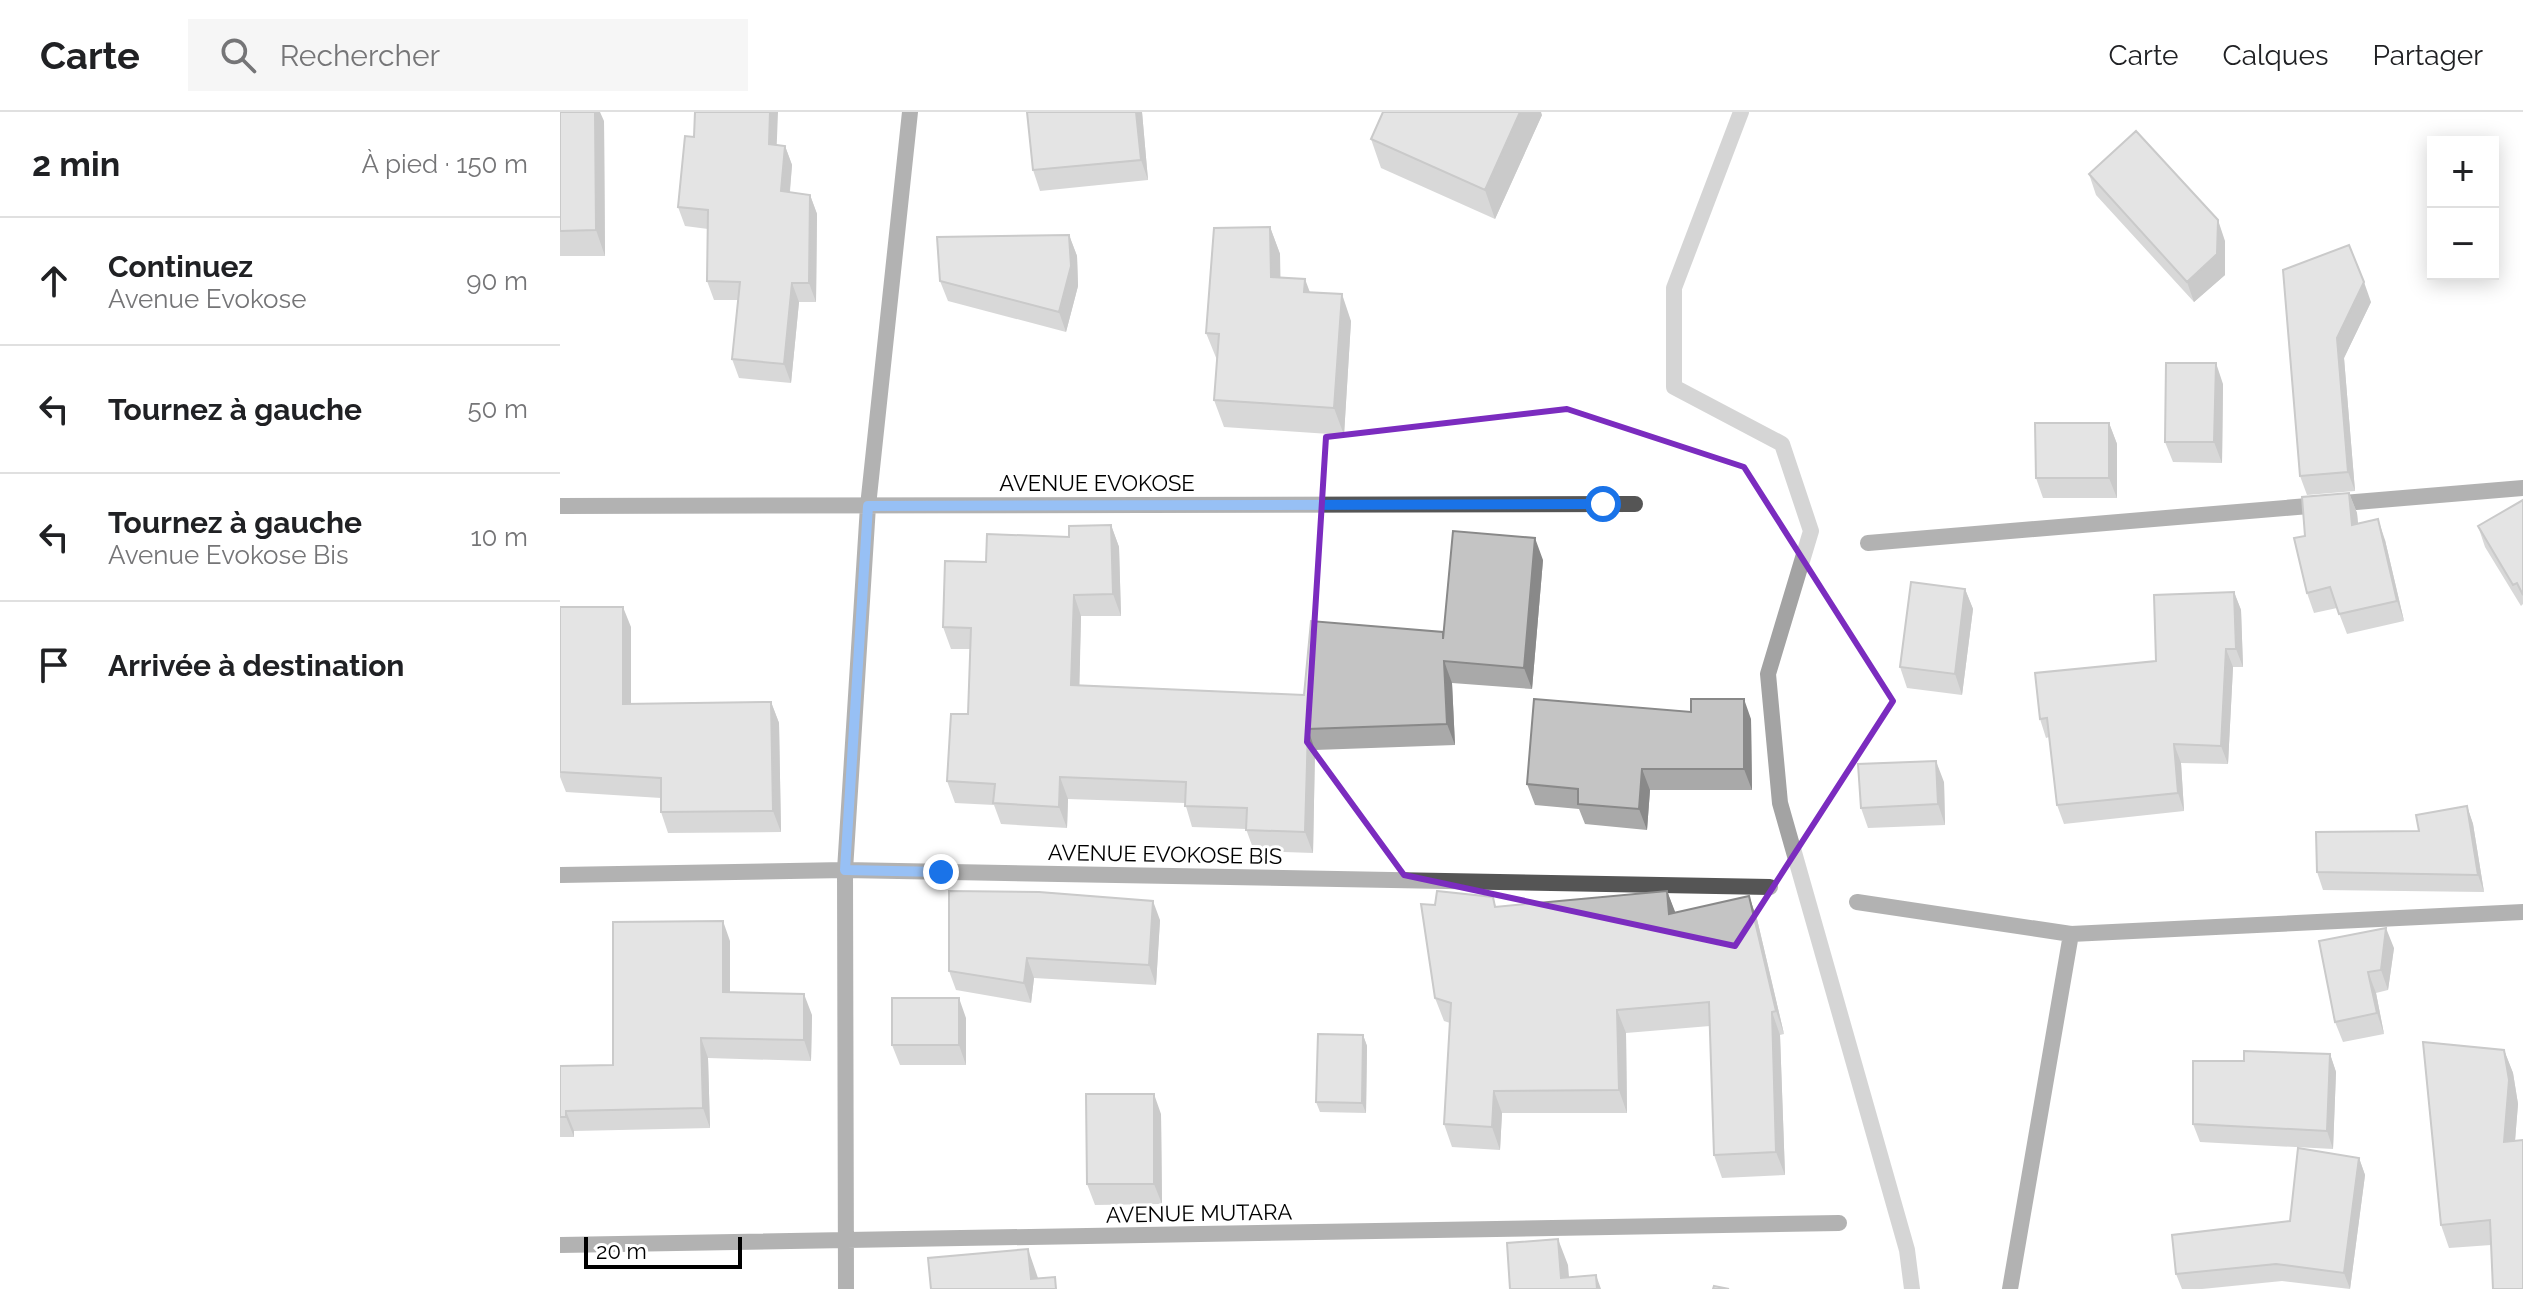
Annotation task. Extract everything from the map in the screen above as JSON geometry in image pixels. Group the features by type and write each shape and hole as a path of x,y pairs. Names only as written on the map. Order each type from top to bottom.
{"street":[{"path":"846,1289 845,870 868,506 910,112"},
{"path":"1868,543 2523,488"},
{"name":"AVENUE EVOKOSE","path":"560,506 1635,504"},
{"name":"AVENUE EVOKOSE BIS","path":"560,875 845,870 1770,887"},
{"path":"1857,902 2071,934 2523,912"},
{"path":"2010,1289 2071,934"},
{"name":"AVENUE MUTARA","path":"560,1245 1839,1223"}],"highlighted area":[{"path":"1567,409 1744,467 1893,701 1735,946 1404,875 1307,742 1326,437"}],"building":[{"path":"560,112 595,112 596,230 560,231"},
{"path":"695,112 770,112 769,144 785,146 781,191 810,195 809,283 792,283 784,364 732,359 740,282 707,281 708,210 678,207 685,136 694,137"},
{"path":"1027,112 1136,112 1141,160 1033,170"},
{"path":"1383,112 1520,112 1485,190 1371,139"},
{"path":"2136,131 2218,220 2217,254 2187,282 2089,174"},
{"path":"1270,227 1271,277 1305,279 1304,292 1342,294 1334,408 1214,400 1219,334 1206,333 1214,228"},
{"path":"1069,235 1071,266 1059,312 940,281 937,237"},
{"path":"2349,245 2364,282 2337,338 2348,472 2300,476 2283,270"},
{"path":"2166,363 2216,363 2214,442 2165,442"},
{"path":"2035,423 2109,423 2109,478 2036,478"},
{"path":"2349,493 2352,525 2378,519 2397,601 2339,614 2330,587 2307,593 2294,538 2305,536 2302,497"},
{"path":"2523,500 2523,595 2517,583 2513,585 2478,526"},
{"path":"1111,525 1113,594 1074,595 1071,685 1304,695 1311,621 1443,632 1443,639 1453,531 1535,538 1524,668 1444,661 1447,724 1308,729 1305,832 1246,830 1247,808 1185,806 1186,782 1060,777 1059,807 993,803 995,784 947,781 951,714 968,714 971,628 943,627 945,561 986,562 987,534 1069,537 1069,526"},
{"path":"1911,582 1965,589 1955,674 1900,667"},
{"path":"2234,592 2236,649 2226,649 2221,746 2174,744 2178,793 2057,805 2047,718 2040,719 2035,673 2156,661 2154,595"},
{"path":"560,607 623,607 623,704 771,702 773,811 661,812 661,778 560,772"},
{"path":"1534,699 1691,712 1691,699 1744,699 1744,769 1642,769 1639,809 1578,804 1578,789 1527,784"},
{"path":"1936,761 1938,804 1861,808 1858,764"},
{"path":"2467,806 2478,875 2317,872 2316,832 2419,831 2416,815"},
{"path":"949,891 1039,892 1153,901 1149,965 1027,958 1024,983 949,971"},
{"path":"1437,891 1493,897 1495,907 1667,891 1669,914 1749,896 1776,1011 1772,1012 1776,1152 1714,1155 1709,1002 1617,1010 1619,1090 1494,1091 1492,1127 1444,1124 1451,1003 1435,998 1421,904 1435,905"},
{"path":"723,921 723,992 804,994 804,1040 701,1038 703,1108 566,1111 566,1117 560,1117 560,1066 613,1065 613,922"},
{"path":"2386,928 2381,970 2368,972 2377,1013 2335,1022 2319,941"},
{"path":"892,998 959,998 959,1045 892,1045"},
{"path":"1318,1034 1363,1035 1362,1103 1316,1102"},
{"path":"2423,1042 2504,1050 2509,1080 2504,1142 2523,1140 2523,1289 2493,1289 2490,1220 2441,1225"},
{"path":"2244,1051 2330,1054 2327,1131 2193,1124 2193,1061 2244,1061"},
{"path":"1086,1094 1154,1094 1154,1184 1087,1184"},
{"path":"2298,1148 2359,1158 2344,1273 2276,1264 2176,1274 2172,1235 2290,1221"},
{"path":"1558,1239 1561,1278 1596,1275 1597,1289 1510,1289 1507,1243"},
{"path":"1028,1249 1031,1279 1055,1277 1056,1289 931,1289 928,1258"}],"waterway":[{"path":"1741,112 1674,288 1674,387 1782,444 1811,531 1768,674 1780,803 1907,1250 1912,1289"}],"route":[{"path":"941,872 845,870 868,506 1603,504"}]}
